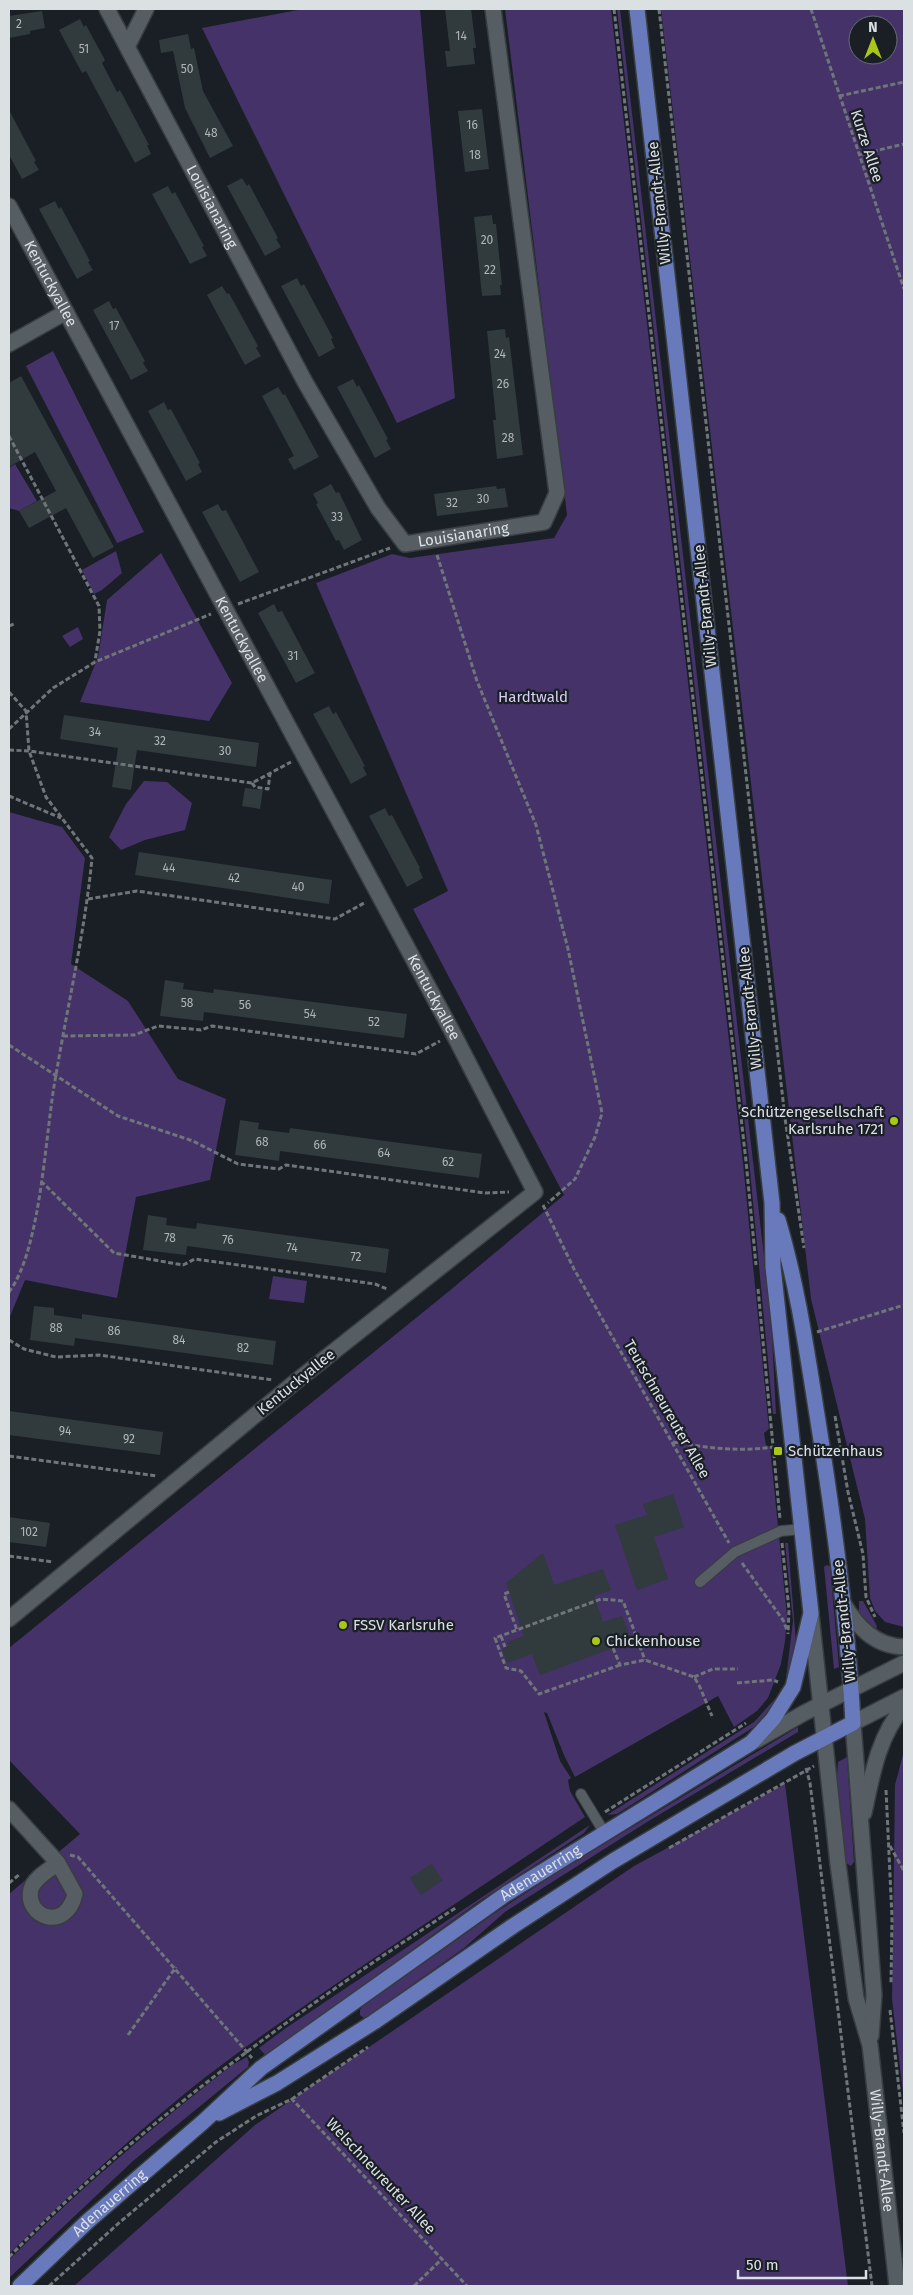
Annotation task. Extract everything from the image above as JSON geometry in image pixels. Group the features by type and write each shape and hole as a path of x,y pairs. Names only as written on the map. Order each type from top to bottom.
{"main road":[{"name":"Willy-Brandt-Allee","path":"637,9 772,1202 773,1267 811,1613"},
{"name":"Willy-Brandt-Allee","path":"772,1202 811,1333 843,1603 853,1723"},
{"path":"751,1743 773,1720 793,1687 811,1613"},
{"name":"Adenauerring","path":"203,2122 277,2083 374,2022 513,1926 613,1861 756,1775 853,1723"},
{"name":"Adenauerring","path":"20,2286 112,2199 203,2122 261,2068 506,1894 751,1743"}],"street":[{"name":"Louisianaring","path":"107,9 305,382 378,508 405,544 544,522 558,493 493,9"},
{"path":"128,46 146,9"},
{"name":"Kentuckyallee","path":"9,206 224,609 379,894 535,1192 294,1383 9,1619"},
{"path":"9,344 66,312"},
{"path":"843,1603 854,1621 864,1632 884,1643 904,1647"},
{"name":"Willy-Brandt-Allee","path":"811,1613 838,1864 856,1998 870,2045 897,2286"},
{"name":"Adenauerring","path":"751,1743 820,1704 904,1664"},
{"name":"Adenauerring","path":"853,1723 904,1697"},
{"path":"861,1827 878,1750 890,1725 904,1706"},
{"name":"Willy-Brandt-Allee","path":"853,1723 874,1995 870,2045"},
{"path":"9,1809 58,1863"}],"lane":[{"path":"700,1582 734,1552 781,1532 803,1529"},
{"path":"581,1794 604,1832"}],"path":[{"path":"614,9 746,1162 756,1270"},
{"path":"659,9 782,1090 804,1251"},
{"name":"Kurze Allee","path":"811,9 858,155 904,287"},
{"path":"839,96 904,82"},
{"path":"858,155 904,144"},
{"path":"9,436 99,606 100,631 95,662"},
{"path":"433,540 478,681 536,825 568,949 602,1113 595,1137 575,1179 544,1206"},
{"path":"9,729 26,711 53,688 95,662 224,609 405,544"},
{"path":"9,626 14,624"},
{"path":"9,692 26,711 29,751 46,797 92,858 88,899 55,1076 32,1235 18,1280 9,1292"},
{"path":"9,750 29,751 252,783 303,755"},
{"path":"252,783 255,787 268,789 270,774"},
{"path":"9,796 62,818"},
{"path":"88,899 136,890 335,919 379,894"},
{"path":"63,1036 134,1036 158,1026 201,1030 212,1026 416,1054 453,1033"},
{"path":"9,1045 118,1116 193,1141 238,1164 279,1169 286,1165 485,1193 535,1192"},
{"path":"41,1180 114,1254 182,1264 195,1259 347,1280 375,1284 404,1295"},
{"name":"Teutschneureuter Allee","path":"535,1192 544,1206 574,1269 734,1552 783,1620 788,1633 789,1610 781,1532"},
{"path":"757,1280 781,1532"},
{"path":"811,1333 904,1306"},
{"path":"811,1333 816,1323"},
{"path":"811,1333 820,1341"},
{"path":"9,1340 24,1349 56,1357 99,1355 294,1383"},
{"path":"833,1406 861,1554 864,1597 879,1622"},
{"path":"672,1442 706,1448 752,1450 774,1447"},
{"path":"9,1456 178,1479"},
{"path":"9,1556 74,1565"},
{"path":"510,1592 504,1594 517,1630"},
{"path":"645,1660 623,1601 601,1599 496,1638 506,1668 521,1671 539,1694 620,1665 645,1660 694,1677 712,1716"},
{"path":"500,1636 505,1647"},
{"path":"613,1648 620,1665"},
{"path":"694,1677 713,1669 738,1669"},
{"path":"737,1683 773,1680 779,1682"},
{"path":"660,1853 806,1769 810,1783 872,2286"},
{"path":"887,1785 892,1916 890,1990"},
{"path":"889,1846 904,1871"},
{"path":"48,1851 78,1857 176,1967 261,2068"},
{"path":"9,1883 21,1873"},
{"path":"128,2035 176,1967"},
{"path":"890,2008 904,2133"},
{"path":"49,2286 120,2222 216,2142 256,2116 292,2099 370,2045"},
{"name":"Welschneureuter Allee","path":"277,2083 443,2258 467,2286"},
{"path":"414,2286 443,2258"}],"green space":[{"path":"303,9 420,9 455,398 397,423 202,28"},
{"name":"Hardtwald","path":"505,9 611,9 743,1163 769,1429 764,1433 766,1445 770,1447 787,1616 781,1664 768,1698 757,1711 734,1727 718,1696 575,1777 547,1713 544,1712 560,1761 571,1778 568,1780 570,1791 585,1817 409,1934 235,2055 147,2125 9,2254 9,1894 80,1834 9,1760 9,1648 448,1292 564,1195 413,909 448,891 316,583 392,554 410,558 554,538 567,515"},
{"path":"617,9 620,9 771,1317 776,1414 773,1414 749,1160"},
{"path":"661,9 904,9 904,1627 885,1622 875,1611 870,1598 865,1519 811,1299"},
{"path":"53,351 144,532 117,543 26,366"},
{"path":"15,464 37,501 19,511 9,508 9,468"},
{"path":"116,551 122,573 102,590 94,594 82,570"},
{"path":"161,553 232,683 209,721 80,702 98,657 107,600"},
{"path":"78,627 83,639 70,647 62,636"},
{"path":"144,781 167,782 192,803 185,830 145,840 121,850 109,837 126,804"},
{"path":"9,812 62,827 85,858 71,964 128,1001 178,1079 226,1099 210,1180 136,1197 117,1298 25,1280 9,1319"},
{"path":"273,1276 307,1281 304,1303 269,1299"},
{"path":"785,1543 788,1543 796,1643 788,1681 786,1678 793,1621"},
{"path":"826,1565 830,1566 839,1667 834,1669 824,1567"},
{"path":"859,1601 863,1601 877,1626 876,1630 859,1613"},
{"path":"782,1693 757,1725 617,1814 607,1815 754,1722"},
{"path":"798,1727 798,1732 647,1822 505,1912 464,1948 368,2016 364,2018 360,2015 360,2010 363,2006 495,1913 561,1870"},
{"path":"904,1751 904,2102 892,1999 895,1785"},
{"path":"847,1757 854,1862 851,1866 846,1863 837,1776 838,1762"},
{"path":"785,1784 848,2286 74,2286 255,2125 634,1866"},
{"path":"590,1825 584,1833 478,1902 266,2056 259,2048 286,2028"},
{"path":"247,2057 248,2067 133,2161 9,2278 9,2260 35,2234 117,2159 174,2111 232,2065"}],"building":[{"path":"445,9 471,9 476,48 473,48 475,64 447,67 445,51 450,51"},
{"path":"42,11 45,28 30,31 30,34 9,38 9,16"},
{"path":"80,19 84,27 86,25 105,60 102,63 117,92 120,90 149,145 147,145 151,154 135,163 86,71 82,73 59,30"},
{"path":"188,34 191,49 194,48 203,91 233,146 210,158 185,108 173,51 161,53 159,40"},
{"path":"482,109 489,169 465,172 458,111"},
{"path":"9,110 39,170 22,179 9,155"},
{"path":"242,178 247,186 249,184 281,247 265,256 227,186"},
{"path":"168,186 172,194 175,192 204,246 202,247 207,256 190,264 152,194"},
{"path":"55,201 59,209 61,207 93,270 77,279 39,209"},
{"path":"492,215 493,224 496,224 502,285 500,285 501,295 482,296 474,217"},
{"path":"297,278 301,286 304,284 333,338 331,339 335,348 319,357 281,286"},
{"path":"222,286 227,294 229,293 258,346 256,348 261,356 245,365 207,295"},
{"path":"109,301 113,309 116,308 145,361 143,363 148,371 131,380 93,310"},
{"path":"505,329 506,338 509,337 523,455 497,459 493,420 496,420 487,331"},
{"path":"21,376 114,547 93,558 66,508 29,528 19,511 56,491 35,452 9,467 9,383"},
{"path":"353,379 357,387 359,385 388,439 386,440 391,449 375,458 337,387"},
{"path":"278,387 283,395 285,394 319,457 294,470 288,459 294,456 262,396"},
{"path":"164,402 168,410 171,409 200,463 198,464 202,472 186,481 148,411"},
{"path":"331,484 336,493 339,492 362,540 344,550 339,540 336,541 316,504 318,503 313,494"},
{"path":"496,486 497,489 505,488 508,507 437,516 434,494"},
{"path":"218,504 222,511 226,510 259,572 240,582 202,512"},
{"path":"274,604 278,612 282,611 315,673 296,683 258,613"},
{"path":"329,706 333,714 336,712 365,766 363,767 367,775 351,784 313,714"},
{"path":"64,715 259,743 256,767 137,750 131,790 112,787 118,748 60,739"},
{"path":"245,788 263,790 260,809 242,806"},
{"path":"385,808 389,816 392,815 420,868 423,878 407,887 369,816"},
{"path":"139,852 332,880 329,904 135,875"},
{"path":"165,980 184,983 183,989 213,993 214,989 407,1014 404,1038 204,1012 203,1021 160,1016"},
{"path":"240,1120 259,1123 258,1129 289,1133 290,1128 482,1154 479,1178 280,1151 279,1161 235,1155"},
{"path":"148,1215 167,1218 166,1225 196,1229 197,1223 389,1249 386,1273 187,1246 186,1255 143,1250"},
{"path":"34,1306 54,1308 54,1315 82,1319 82,1314 276,1341 273,1365 75,1338 74,1346 30,1340"},
{"path":"9,1411 163,1432 160,1455 9,1435"},
{"path":"673,1494 684,1527 654,1537 668,1579 637,1590 615,1525 647,1515 643,1504"},
{"path":"9,1517 50,1523 46,1547 9,1542"},
{"path":"543,1553 554,1585 603,1569 611,1590 594,1596 603,1622 622,1616 632,1641 540,1675 532,1654 507,1663 502,1649 509,1646 507,1642 524,1636 506,1583"},
{"path":"431,1864 443,1880 421,1895 410,1878"}],"place":[{"name":"Schützengesellschaft Karlsruhe 1721","path":"894,1121"},
{"name":"Schützenhaus","path":"778,1451"},
{"name":"FSSV Karlsruhe","path":"343,1625"},
{"name":"Chickenhouse","path":"596,1641"}]}
